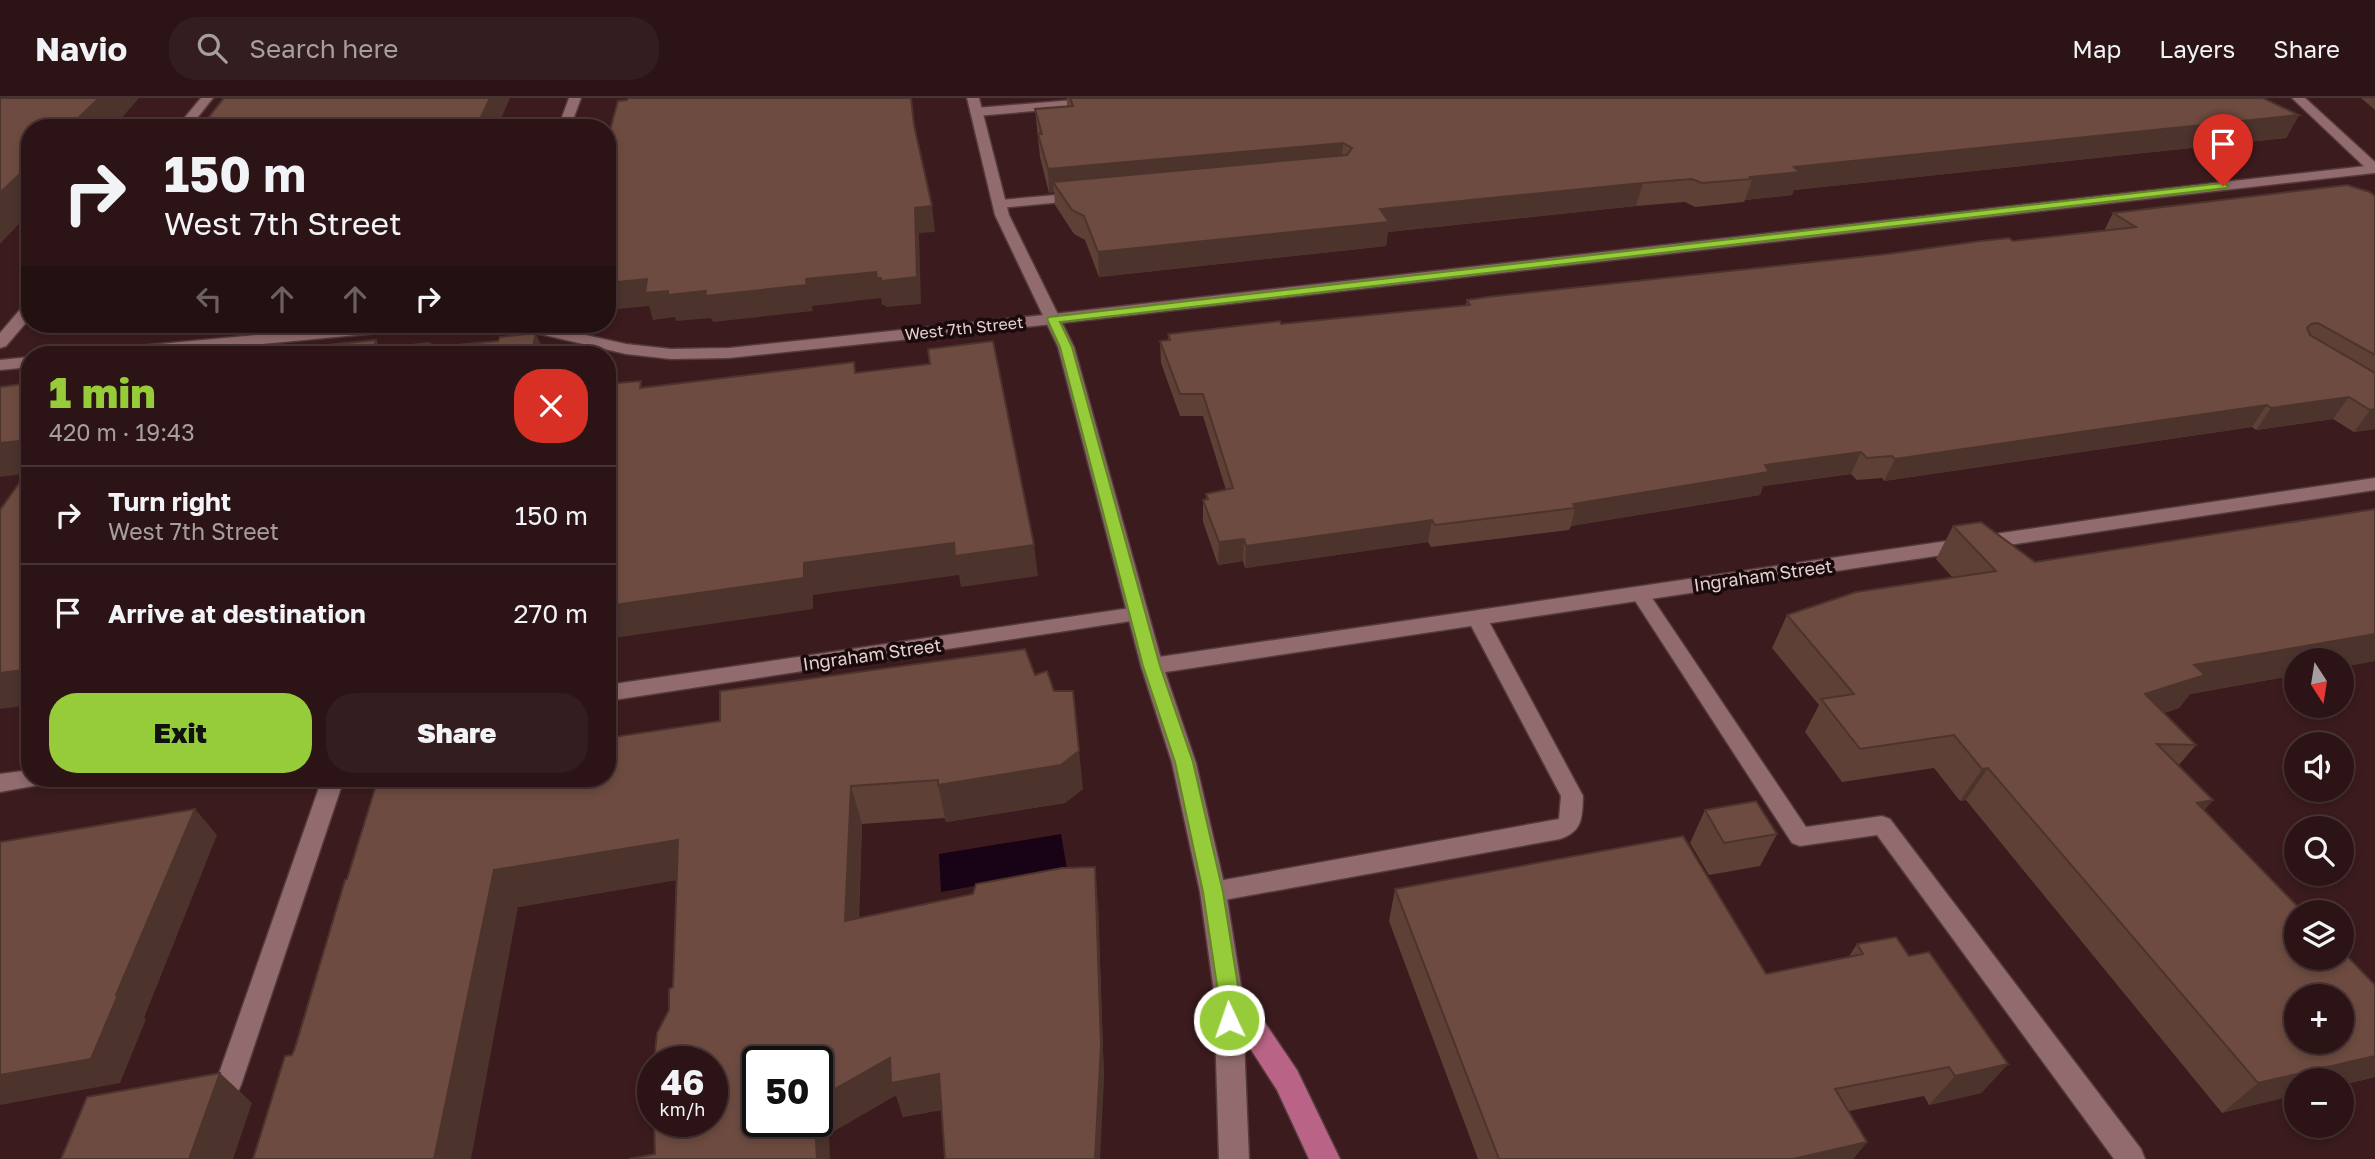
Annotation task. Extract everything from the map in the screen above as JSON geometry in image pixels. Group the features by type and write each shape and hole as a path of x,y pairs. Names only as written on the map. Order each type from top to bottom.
{"main road":[{"path":"1228,992 1287,1080 1325,1159"}],"street":[{"path":"190,119 207,98"},
{"path":"567,119 575,98"},
{"path":"1140,98 975,105 1000,204 1066,347 1152,666 1184,762 1213,892 1228,992 1234,1159"},
{"path":"2298,98 2375,169"},
{"name":"West 7th Street","path":"616,347 671,354 729,353 1053,319 2375,169"},
{"path":"0,343 21,318"},
{"path":"190,346 326,333"},
{"name":"West 7th Street","path":"556,333 613,346"},
{"path":"0,365 21,363"},
{"name":"Ingraham Street","path":"1152,666 2375,484"},
{"name":"Ingraham Street","path":"616,692 1138,614"},
{"path":"0,783 21,780"}],"lane":[{"path":"1000,204 1097,195"},
{"path":"1639,593 1800,836 1882,825 2131,1159"},
{"path":"1213,892 1560,830 1570,824 1572,796 1477,618"},
{"path":"228,1085 330,787"}],"shaded area":[{"path":"1061,834 1067,869 941,892 939,854"}],"building":[{"path":"0,98 99,98 77,119 21,119 21,173 0,193"},
{"path":"224,98 490,98 480,119 207,119"},
{"path":"911,98 914,125 932,206 915,208 917,277 881,281 876,272 806,279 807,285 705,296 706,291 668,295 668,291 645,293 647,279 616,282 616,119 613,119 618,101"},
{"path":"1070,98 2263,98 2299,115 1794,167 1800,172 1750,177 1752,179 1702,183 1692,179 1380,209 1389,222 1098,252 1084,216 1072,210 1053,182 1347,155 1352,148 1343,143 1048,169 1038,134 1042,134 1035,109 1073,106"},
{"path":"2347,185 2375,196 2375,355 2318,323 2307,328 2310,335 2375,373 2375,409 2370,410 2349,397 2271,408 2267,405 1895,459 1892,456 1867,458 1861,452 1765,465 1769,472 1573,504 1575,508 1435,525 1432,520 1246,546 1244,539 1219,542 1203,500 1208,499 1206,494 1233,488 1203,394 1180,394 1160,341 1170,340 1168,334 1280,321 1281,324 1470,305 1467,300 1487,297 1887,254 1980,241 2009,238 2013,241 2136,227 2113,213"},
{"path":"536,333 533,346 446,346 498,341 500,337"},
{"path":"376,340 374,346 319,346"},
{"path":"993,341 1034,545 955,556 954,543 804,563 804,578 616,605 616,383 641,381 640,388 854,362 855,373 930,364 928,349"},
{"path":"429,343 434,346 401,346"},
{"path":"21,384 21,441 0,443 0,387"},
{"path":"21,481 21,670 0,673 0,510"},
{"path":"2375,509 2375,634 2194,665 2205,675 2145,694 2196,745 2157,744 2213,800 2197,803 2291,900 2284,900 2284,970 2354,970 2354,963 2375,985 2375,1056 2323,1068 2284,1068 2284,1077 2258,1083 1988,768 1982,769 1954,735 1860,749 1821,699 1854,694 1787,615 1856,592 1996,571 1953,526 1981,522 2035,562"},
{"path":"1025,649 1035,675 1047,671 1054,691 1073,691 1079,751 1061,765 938,785 938,780 851,786 845,921 973,894 976,884 1062,868 1095,867 1101,1045 1095,1159 945,1159 939,1074 891,1083 890,1058 833,1090 833,1046 742,1046 742,1137 816,1137 817,1159 629,1159 655,1154 654,1137 728,1137 728,1046 656,1046 657,1033 669,1010 669,989 673,987 678,840 494,870 434,1159 253,1159 285,1056 292,1055 295,1048 376,787 616,787 616,737 720,721 720,691"},
{"path":"1756,801 1777,834 1724,843 1705,810"},
{"path":"195,809 91,1059 0,1075 0,842"},
{"path":"1683,836 1766,974 1863,954 1857,944 1896,937 1909,956 1929,952 2008,1064 1955,1076 1949,1067 1835,1089 1867,1142 1793,1159 1499,1159 1395,889"},
{"path":"220,1073 189,1159 61,1159 87,1097"}],"route":[{"path":"1229,1020 1228,992 1213,892 1184,762 1152,666 1066,347 1053,319 2223,186"}]}
